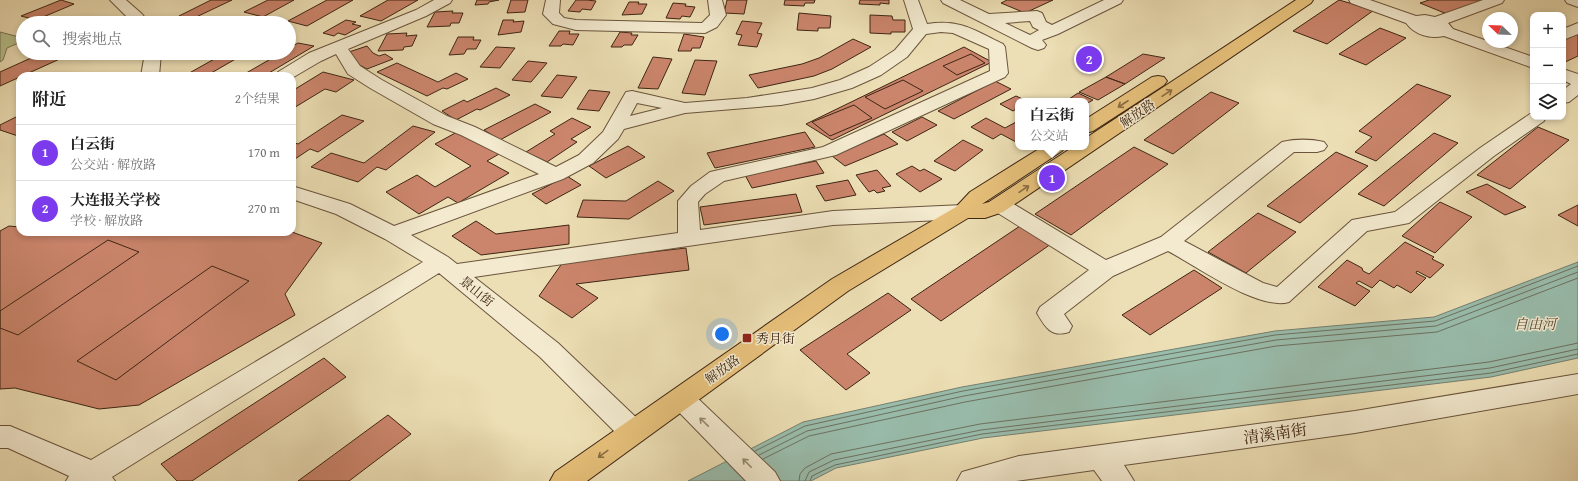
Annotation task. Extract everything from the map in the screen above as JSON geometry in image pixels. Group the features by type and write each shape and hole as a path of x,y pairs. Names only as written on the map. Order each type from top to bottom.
{"main road":[{"name":"解放路","path":"1089,125 1285,0"},
{"name":"解放路","path":"1089,145 1306,0"},
{"name":"解放路","path":"565,481 840,285 964,212 977,197 1050,150"},
{"name":"解放路","path":"964,212 985,211 1000,205 1082,150"}],"street":[{"path":"117,0 136,16"},
{"path":"291,72 315,57 421,13 445,0"},
{"path":"552,0 551,14 559,21 576,24 705,28 718,15 715,0"},
{"path":"911,0 921,30"},
{"path":"948,0 1037,41 1052,31 1116,0"},
{"path":"1356,0 1415,21 1426,20 1530,62"},
{"path":"1440,26 1498,0"},
{"path":"1572,0 1578,2"},
{"path":"988,19 1037,16 1039,24 1052,31"},
{"path":"393,234 556,175 586,159 611,135 632,96 685,108 762,103 803,96 843,84 877,71 900,55 921,30 941,27 956,28 997,47 999,73 829,151 717,176 698,190 688,201 689,239"},
{"path":"1566,34 1578,28"},
{"path":"340,46 354,70 376,84 440,120 468,131 556,175"},
{"path":"1513,56 1531,48"},
{"path":"151,72 153,60"},
{"path":"1566,75 1578,80"},
{"path":"1566,96 1578,88"},
{"path":"1169,242 1256,290 1281,296 1360,225 1401,218 1487,152 1533,120"},
{"path":"1060,326 1049,313 1105,270 1169,242 1289,146 1317,146"},
{"name":"景山街","path":"296,193 343,209 393,234 447,267 549,350 633,432"},
{"path":"1000,205 1105,270"},
{"path":"0,437 10,437 91,479 447,267 689,239 834,218 964,212"},
{"name":"清溪南街","path":"972,481 1019,468 1355,422 1578,384"},
{"path":"681,398 765,481"},
{"path":"1101,457 1119,481"}],"green space":[{"path":"0,32 16,36 16,44 7,48 3,60 0,62"}],"water":[{"name":"自由河","path":"1578,262 1578,358 1491,377 983,438 836,468 811,481 688,481 803,422 962,387 1275,331 1434,317"}],"building":[{"path":"61,0 74,4 46,16 21,16"},
{"path":"211,0 232,0 198,16 179,16"},
{"path":"268,0 294,0 265,16 244,12"},
{"path":"327,0 353,0 307,26 296,23 296,17"},
{"path":"388,0 418,0 381,21 360,16"},
{"path":"477,0 499,0 489,2 488,4 475,5"},
{"path":"511,0 528,0 525,12 507,13"},
{"path":"576,0 596,1 591,10 582,9 580,12 568,11"},
{"path":"727,0 747,0 744,14 724,13"},
{"path":"785,0 815,0 814,3 805,3 804,6 784,5"},
{"path":"860,0 889,0 889,4 859,4"},
{"path":"1007,0 1053,0 1025,13 1001,3"},
{"path":"1339,0 1374,10 1327,44 1293,31"},
{"path":"1429,0 1485,0 1447,14 1420,3"},
{"path":"629,2 647,4 642,14 622,15"},
{"path":"673,3 686,4 685,6 695,7 690,17 682,16 680,19 666,18"},
{"path":"453,11 452,13 463,13 459,23 451,23 450,26 427,27 435,12"},
{"path":"799,13 831,16 830,28 818,28 818,31 797,30"},
{"path":"870,15 892,16 893,20 905,20 905,32 891,32 891,34 870,33"},
{"path":"346,20 356,22 352,24 361,26 345,35 338,33 334,36 323,33"},
{"path":"503,20 514,20 513,22 524,21 521,32 498,35"},
{"path":"742,21 762,23 757,33 762,34 757,47 738,45 742,35 736,34"},
{"path":"1380,28 1406,38 1366,65 1339,54"},
{"path":"559,31 570,31 569,34 579,34 573,45 563,44 561,46 549,46"},
{"path":"620,32 638,35 632,45 611,47"},
{"path":"1578,32 1578,56 1566,62 1566,48 1566,37"},
{"path":"407,33 406,36 417,35 412,46 404,47 403,50 378,51 387,34"},
{"path":"684,34 704,37 700,48 692,48 691,51 678,51"},
{"path":"458,37 474,37 473,40 481,40 476,49 467,49 464,54 449,55"},
{"path":"853,39 871,47 832,69 814,76 758,88 749,75 802,64 819,58"},
{"path":"298,43 314,46 296,57 296,44"},
{"path":"367,46 373,53 379,56 385,54 393,59 367,69 352,61 349,52"},
{"path":"496,47 515,48 500,68 480,67"},
{"path":"964,47 992,62 832,140 806,124"},
{"path":"971,54 985,63 957,75 943,66"},
{"path":"1143,54 1165,58 1125,84 1106,77"},
{"path":"653,57 672,59 658,89 638,88"},
{"path":"27,60 58,60 31,72 16,72 16,79 0,86 0,72"},
{"path":"213,60 234,60 213,72 191,72"},
{"path":"269,60 291,60 271,72 248,72"},
{"path":"695,60 717,61 705,95 682,93"},
{"path":"528,61 547,63 531,82 512,80"},
{"path":"397,63 438,82 456,73 468,79 447,89 443,88 427,96 377,72"},
{"path":"323,72 354,80 336,92 325,89 296,107 296,89"},
{"path":"557,75 577,77 562,98 541,96"},
{"path":"1106,77 1125,84 1098,100 1079,92"},
{"path":"903,80 923,91 885,109 865,97"},
{"path":"995,81 1011,89 954,119 938,111"},
{"path":"1417,84 1451,96 1376,161 1355,152 1372,137 1359,131"},
{"path":"496,88 510,95 456,120 442,111 464,100 467,102"},
{"path":"589,90 610,92 599,111 577,109"},
{"path":"1211,92 1239,103 1173,154 1144,140"},
{"path":"1078,93 1089,98 1070,98"},
{"path":"1016,96 1020,98 1015,98 1015,110 1013,111 1000,104"},
{"path":"535,104 551,112 500,140 484,130"},
{"path":"854,105 872,118 830,136 812,122"},
{"path":"342,115 364,121 318,152 310,149 296,158 296,143 298,144"},
{"path":"16,117 16,135 0,130 0,125"},
{"path":"922,117 937,125 907,141 892,132"},
{"path":"572,118 591,127 571,139 577,142 547,162 526,152 555,134 550,131"},
{"path":"986,118 1005,128 1015,123 1015,141 1001,134 993,139 971,127"},
{"path":"413,126 435,132 386,170 377,167 358,182 311,167 331,153 364,163"},
{"path":"1538,127 1569,140 1510,189 1477,175"},
{"path":"459,131 499,154 487,161 509,173 458,203 448,197 419,214 386,192 417,175 435,187 471,166 435,144"},
{"path":"805,132 815,147 715,168 707,153"},
{"path":"1434,133 1458,143 1384,206 1358,194"},
{"path":"884,134 898,144 845,166 832,156"},
{"path":"963,140 983,150 955,171 934,161"},
{"path":"628,146 645,157 606,178 589,166"},
{"path":"1134,147 1168,164 1071,235 1035,214"},
{"path":"1336,152 1368,166 1300,223 1267,206"},
{"path":"816,161 824,173 752,188 745,175"},
{"path":"912,166 920,171 924,169 942,179 920,192 896,174"},
{"path":"877,170 891,186 882,188 885,191 877,193 874,190 869,192 856,175"},
{"path":"567,176 581,185 546,204 532,194"},
{"path":"848,180 856,195 825,201 816,186"},
{"path":"658,181 674,191 629,219 577,217 583,200 626,201"},
{"path":"1487,184 1526,207 1505,215 1466,192"},
{"path":"796,194 802,212 704,225 700,207"},
{"path":"1440,202 1472,217 1435,253 1402,236"},
{"path":"1578,205 1578,226 1558,215"},
{"path":"1258,213 1296,232 1246,273 1208,252"},
{"path":"476,221 496,234 569,225 569,244 481,255 452,236"},
{"path":"9,226 16,227 16,236 296,236 296,233 322,243 285,294 295,315 139,405 99,409 15,388 0,389 0,231"},
{"path":"1020,226 1051,244 941,321 911,299"},
{"path":"108,240 139,252 18,335 0,328 0,311"},
{"path":"1405,242 1434,257 1432,259 1444,265 1430,278 1417,271 1416,273 1426,278 1411,293 1397,285 1394,288 1380,280 1372,288 1359,281 1356,283 1370,291 1355,306 1318,287 1347,260 1362,268 1363,271 1369,274"},
{"path":"686,248 689,270 576,284 598,298 572,318 539,296 563,262"},
{"path":"212,266 249,281 116,380 77,361"},
{"path":"1194,270 1222,288 1150,335 1122,315"},
{"path":"888,293 911,310 847,354 870,373 846,390 800,350"},
{"path":"324,358 346,377 192,481 177,481 161,464"},
{"path":"388,415 411,434 349,481 298,481"}],"place":[{"name":"大连报关学校","path":"1089,59"},
{"name":"白云街","path":"1052,178"},
{"name":"秀月街","path":"747,338"}]}
